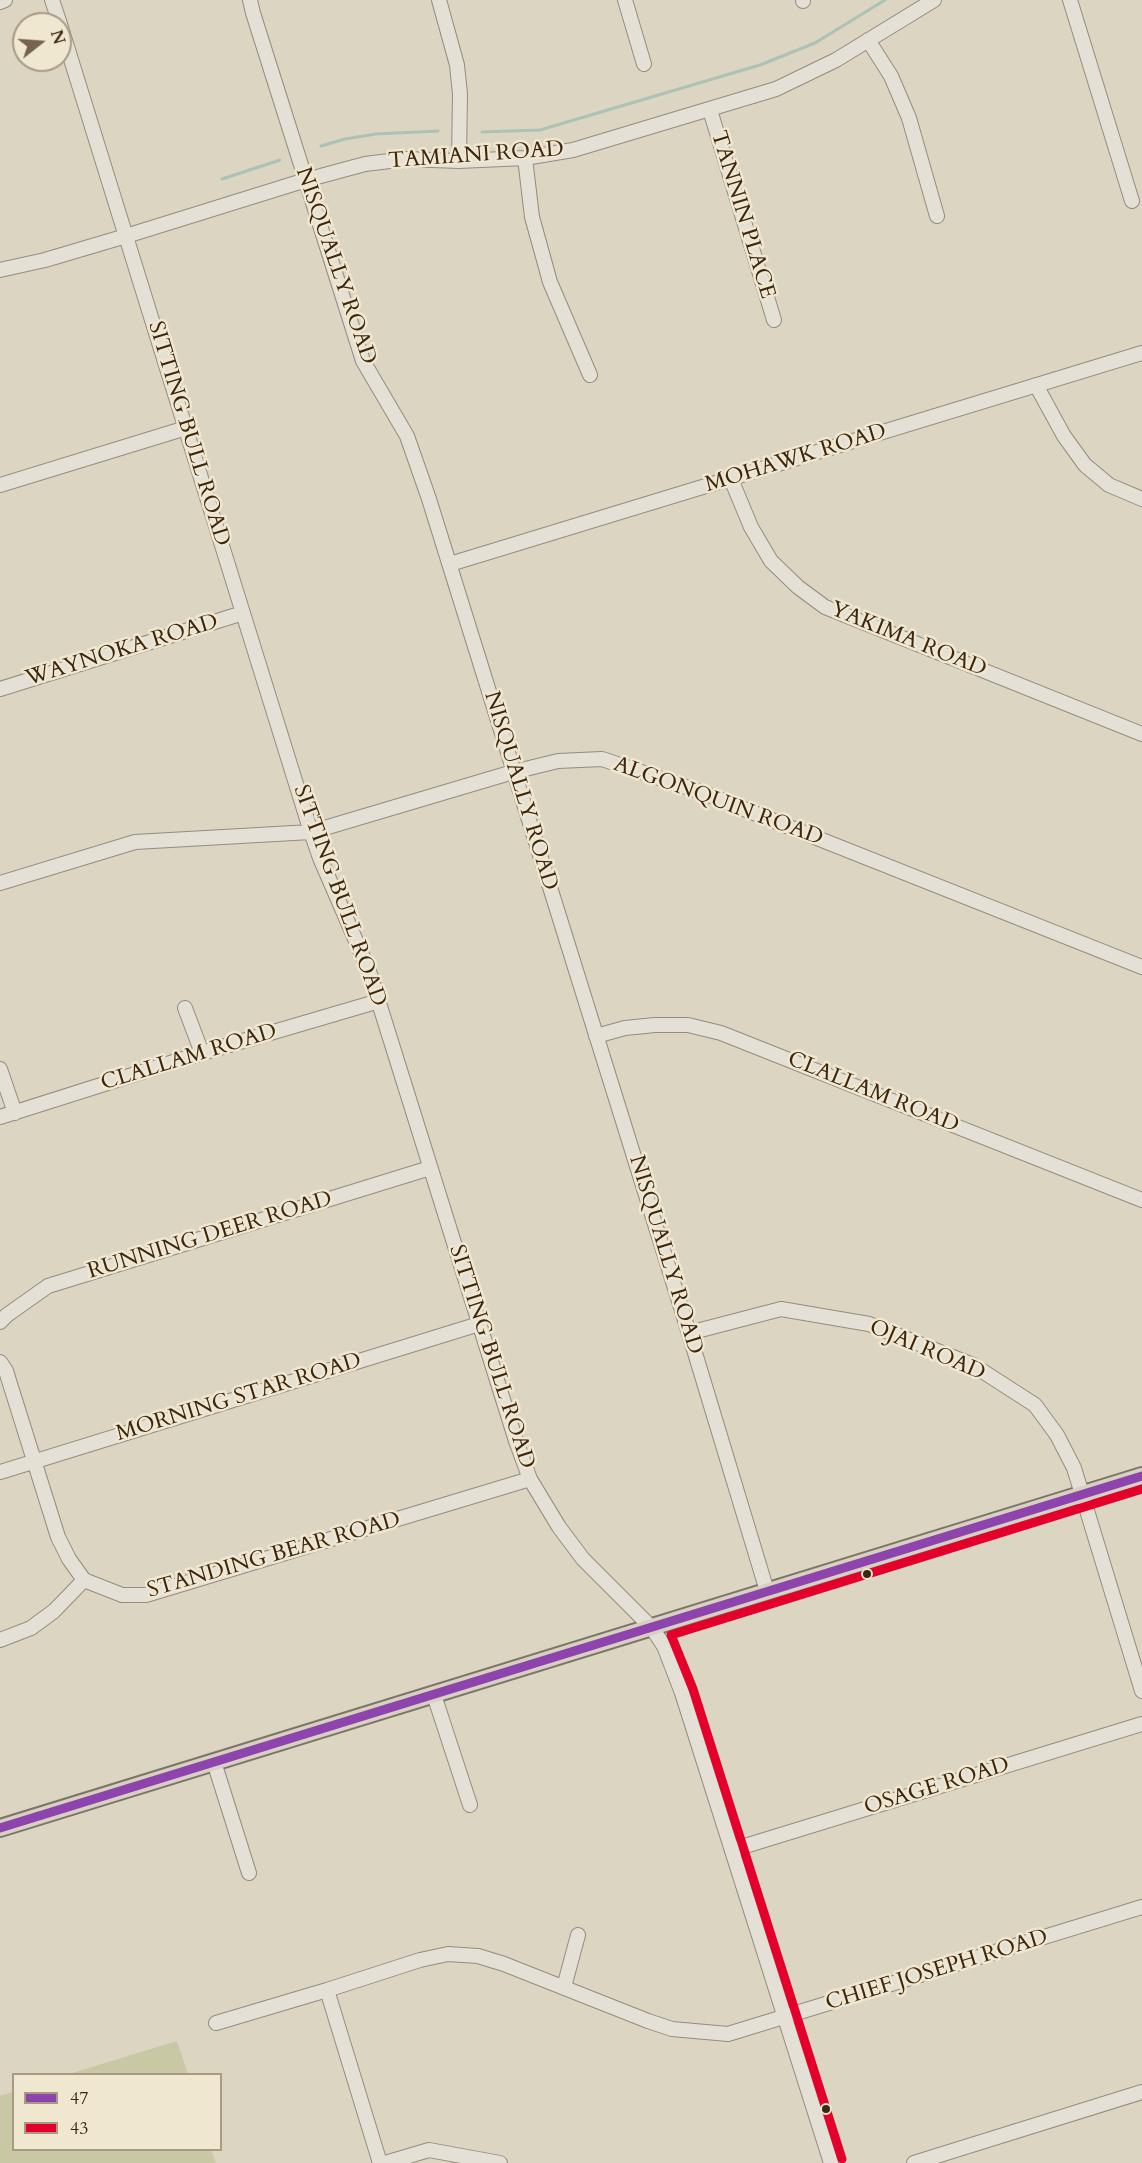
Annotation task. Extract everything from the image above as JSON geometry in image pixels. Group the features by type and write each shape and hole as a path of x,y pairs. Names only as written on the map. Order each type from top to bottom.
{"main road":[{"path":"0,1828 1142,1476"}],"street":[{"path":"0,2 5,0"},
{"name":"NISQUALLY ROAD","path":"250,0 363,361 407,436 450,564 767,1591"},
{"path":"439,0 458,75 459,161"},
{"path":"625,0 644,64"},
{"name":"TAMIANI ROAD","path":"0,270 45,260 365,164 406,159 459,161 525,158 573,150 776,89 836,60 934,0"},
{"path":"1070,0 1131,201"},
{"path":"868,40 891,76 909,118 938,216"},
{"name":"SITTING BULL ROAD","path":"72,63 311,832 360,950 378,1001 530,1479 559,1527 583,1559 652,1628"},
{"name":"TANNIN PLACE","path":"710,110 774,320"},
{"path":"525,158 532,217 550,282 590,375"},
{"name":"MOHAWK ROAD","path":"450,564 1142,353"},
{"path":"1036,385 1064,436 1085,465 1109,485 1142,499"},
{"path":"0,485 186,428"},
{"name":"YAKIMA ROAD","path":"731,479 751,527 771,561 825,607 1142,734"},
{"name":"WAYNOKA ROAD","path":"0,689 243,613"},
{"name":"ALGONQUIN ROAD","path":"0,883 135,842 311,832 513,772 558,761 602,759 701,792 1142,967"},
{"name":"CLALLAM ROAD","path":"0,1118 202,1053 378,1001"},
{"path":"184,1008 202,1053"},
{"name":"CLALLAM ROAD","path":"596,1036 625,1028 655,1025 688,1025 721,1033 1142,1200"},
{"path":"0,1069 15,1113"},
{"name":"RUNNING DEER ROAD","path":"0,1322 48,1286 430,1168"},
{"name":"OJAI ROAD","path":"689,1333 781,1310 869,1324 973,1365 1035,1405 1056,1435 1074,1468 1142,1691"},
{"name":"MORNING STAR ROAD","path":"0,1472 479,1324"},
{"path":"0,1362 6,1371 57,1537 84,1580 39,1623 0,1640"},
{"name":"STANDING BEAR ROAD","path":"84,1580 122,1595 146,1595 530,1479"},
{"path":"652,1628 664,1646 682,1694 831,2163"},
{"path":"434,1695 470,1805"},
{"name":"OSAGE ROAD","path":"732,1850 1142,1724"},
{"path":"214,1762 249,1873"},
{"name":"CHIEF JOSEPH ROAD","path":"216,2023 420,1960 448,1954 478,1956 672,2029 728,2034 1142,1907"},
{"path":"564,1987 578,1935"},
{"path":"327,1990 382,2163 429,2150 500,2163"},
{"path":"914,2163 1142,2092"}],"green space":[{"path":"177,2041 188,2073 72,2073"},
{"path":"12,2092 12,2151 211,2151 216,2163 0,2163 0,2096"}],"waterway":[{"path":"482,132 540,130 760,65 815,43 885,0"},
{"path":"321,146 376,134 438,131"},
{"path":"222,179 280,160"}],"transit line":[{"name":"47","path":"0,1828 1142,1476"},
{"name":"43","path":"842,2159 693,1689 671,1635 1142,1489"}]}
